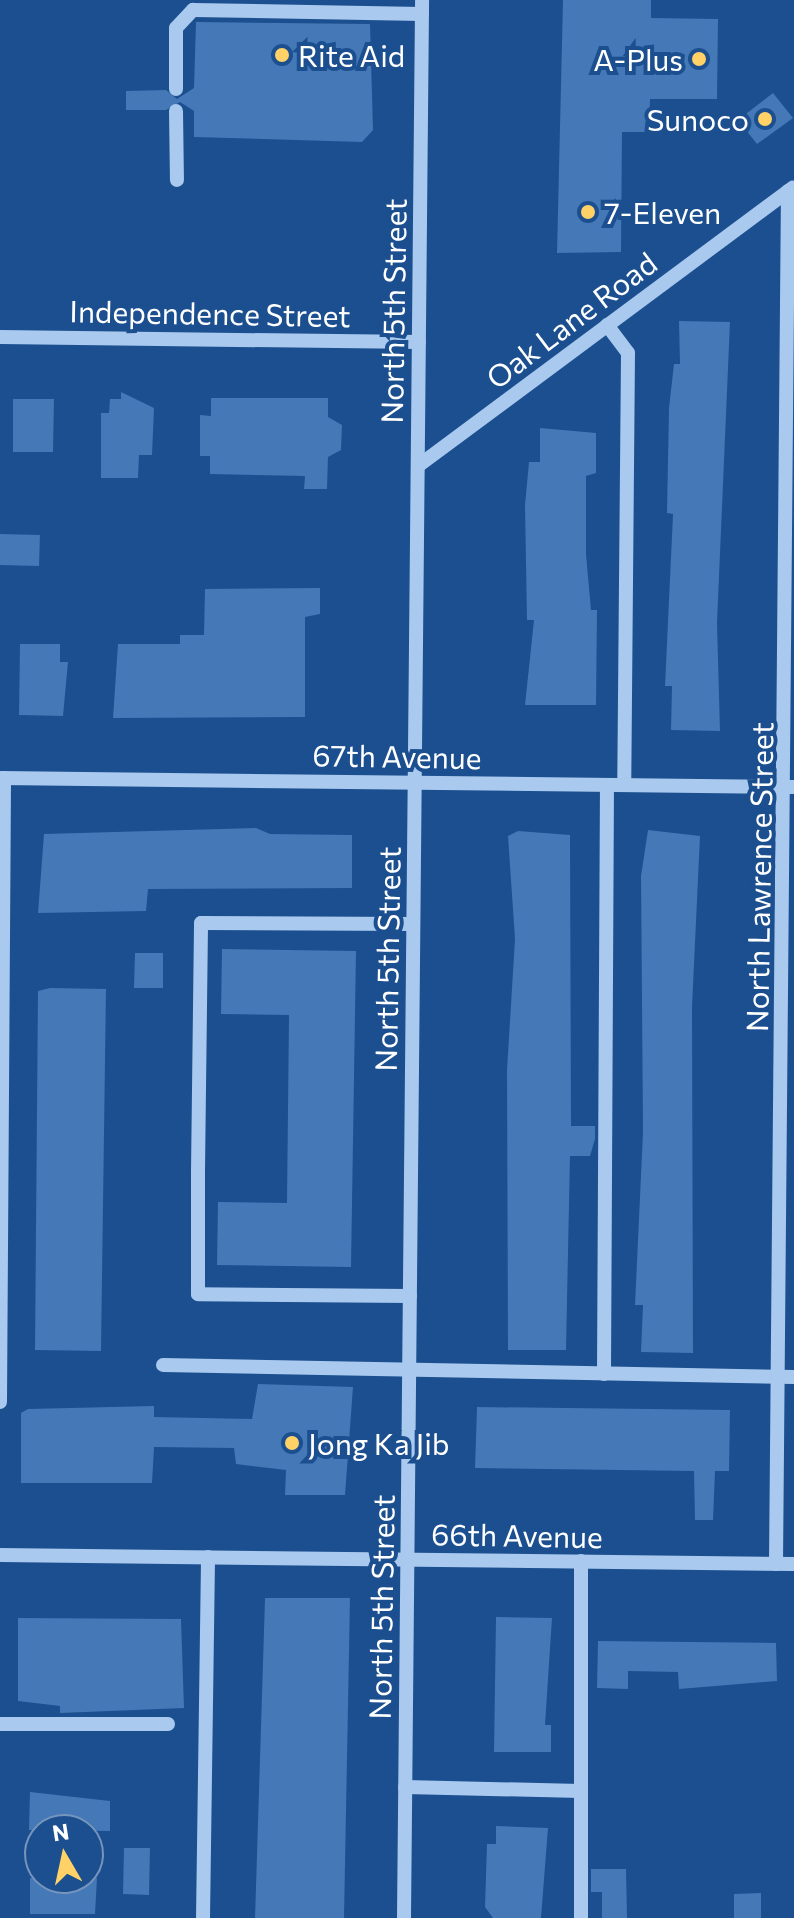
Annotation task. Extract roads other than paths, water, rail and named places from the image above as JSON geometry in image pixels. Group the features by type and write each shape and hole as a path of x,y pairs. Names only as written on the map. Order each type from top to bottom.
{"street":[{"path":"176,89 176,28 193,10 422,7"},
{"name":"North 5th Street","path":"404,1918 422,7"},
{"path":"176,111 177,180"},
{"name":"North Lawrence Street","path":"776,1564 790,786 791,189"},
{"name":"Oak Lane Road","path":"418,466 791,189"},
{"path":"607,325 628,353 624,785"},
{"name":"Independence Street","path":"0,337 419,342"},
{"path":"0,1402 2,778"},
{"name":"67th Avenue","path":"2,778 790,786"},
{"path":"604,1374 607,785"},
{"path":"410,1296 198,1294 198,1171 201,923 413,924"},
{"path":"163,1365 794,1377"},
{"name":"66th Avenue","path":"0,1555 794,1564"},
{"path":"203,1918 208,1557"},
{"path":"581,1561 581,1918"},
{"path":"0,1724 168,1724"},
{"path":"405,1787 581,1791"}],"place":[{"name":"Rite Aid","path":"282,55"},
{"name":"A-Plus","path":"699,59"},
{"name":"Sunoco","path":"765,119"},
{"name":"7-Eleven","path":"588,212"},
{"name":"Jong Ka Jib","path":"292,1443"}]}
